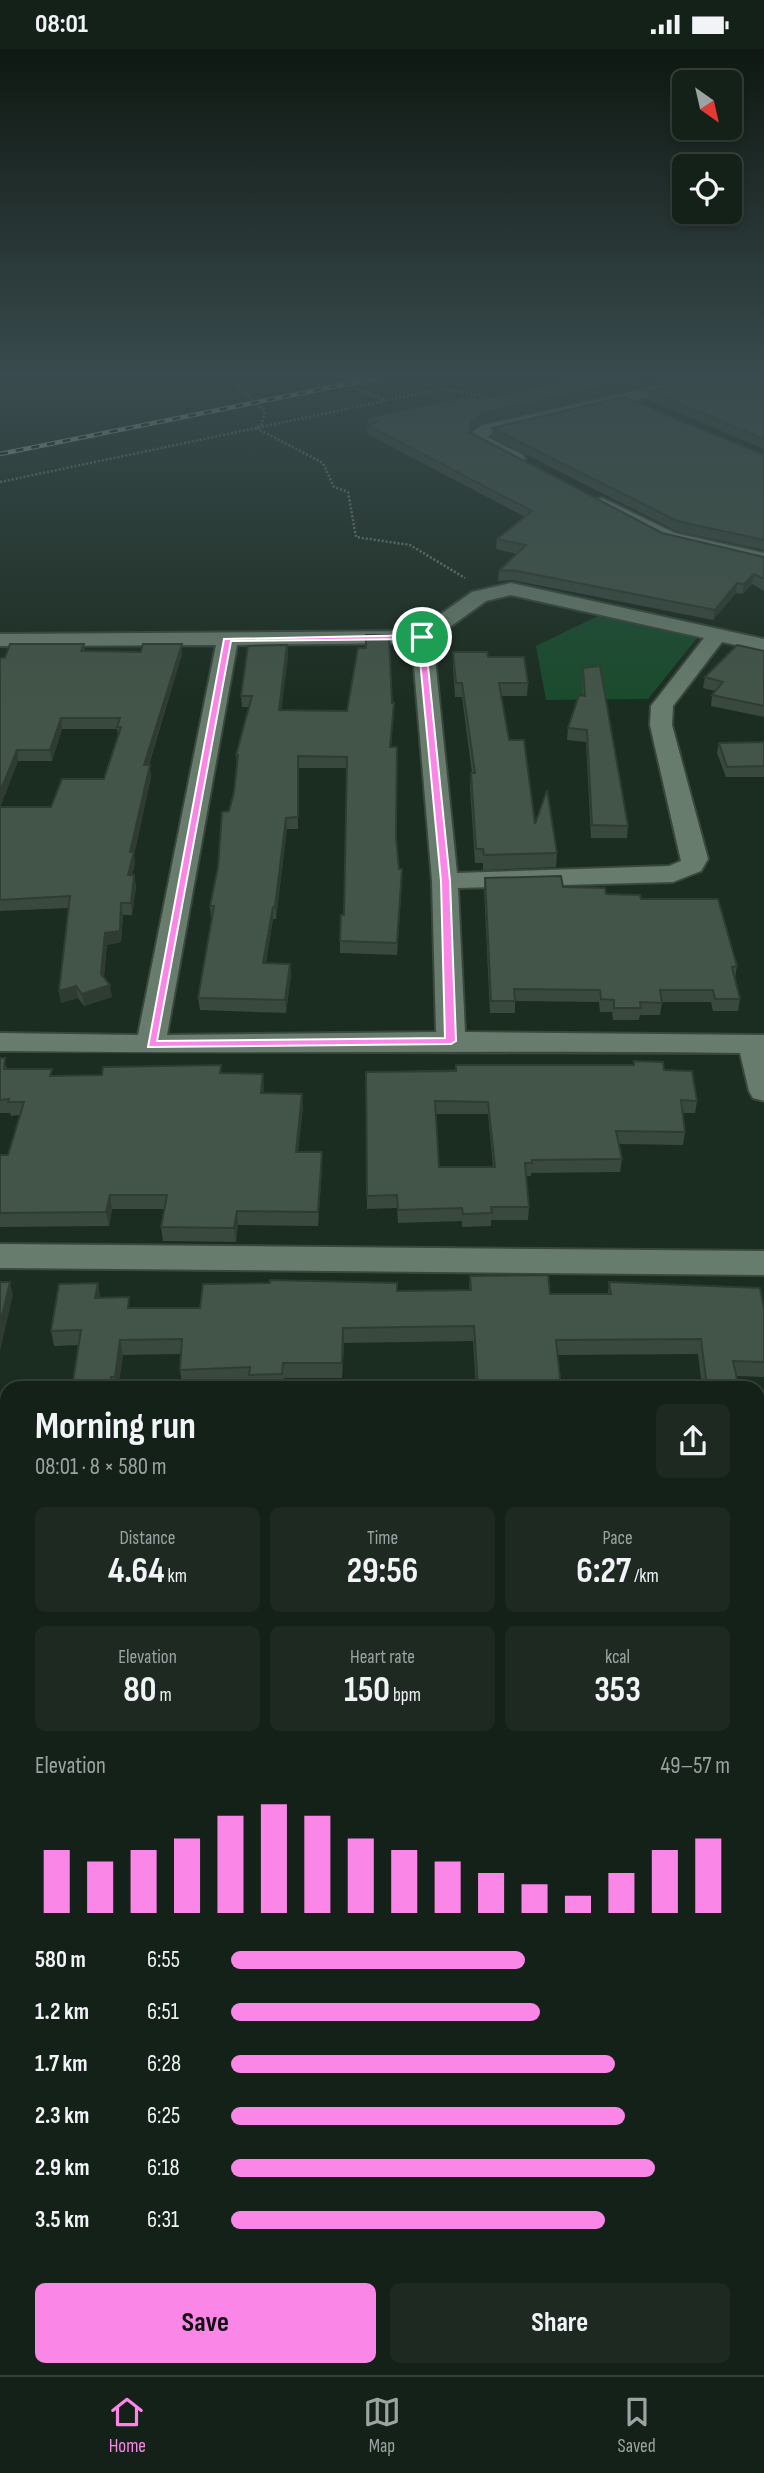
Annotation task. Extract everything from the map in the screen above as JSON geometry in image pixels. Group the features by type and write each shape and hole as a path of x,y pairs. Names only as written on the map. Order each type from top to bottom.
{"street":[{"path":"586,494 669,537 764,559"},
{"path":"0,640 422,637 479,596 490,592 517,590 764,645"},
{"path":"445,881 673,874 692,866 695,859 661,725 662,706 716,636"},
{"path":"422,637 445,881 451,1041"},
{"path":"151,1045 228,639"},
{"path":"0,1042 151,1045 451,1041 758,1045 764,1091"},
{"path":"0,1256 764,1263"}],"path":[{"path":"333,486 348,492 356,537 410,545 490,592"}],"green space":[{"path":"598,616 697,638 648,699 546,700 536,646"}],"building":[{"path":"483,486 571,486 662,533 764,557 764,579 754,574 744,584 737,583 715,610 512,570 499,571 526,545 497,539 532,511"},
{"path":"606,486 764,486 764,540 677,521"},
{"path":"366,635 389,635 394,703 390,747 397,747 396,837 399,869 402,869 397,943 340,941 341,915 344,915 347,757 298,756 298,817 286,818 275,907 263,963 290,964 285,1000 198,998 214,906 210,906 218,867 222,812 229,811 234,792 236,755 252,696 241,696 248,646 287,645 279,710 347,711 358,648 366,648"},
{"path":"10,644 84,644 81,651 141,652 143,644 182,644 144,765 150,765 130,852 134,852 128,875 134,875 131,903 121,903 120,931 105,933 101,974 110,985 82,994 76,986 59,991 70,896 0,900 0,807 51,807 62,779 104,779 121,727 117,727 120,718 61,718 50,750 17,750 0,792 0,658 5,658"},
{"path":"737,645 764,651 764,706 712,695 723,682 705,677"},
{"path":"453,652 487,652 488,657 524,657 528,683 499,683 509,740 524,740 535,824 547,790 557,853 484,855 483,849 476,849 471,773 475,773 462,683 456,683"},
{"path":"600,666 628,826 592,825 587,730 568,728 579,695 585,696 583,668"},
{"path":"764,742 764,766 727,767 719,743"},
{"path":"561,876 563,887 605,888 606,894 640,895 641,899 718,899 737,966 732,967 740,999 715,999 713,990 660,990 662,1003 640,1002 641,1008 614,1008 614,1000 601,999 600,990 514,989 515,1001 491,1001 485,878"},
{"path":"0,1058 5,1058 4,1069 52,1069 50,1076 102,1075 103,1067 221,1065 220,1073 263,1074 261,1093 302,1094 296,1152 322,1152 318,1212 237,1211 234,1228 161,1227 167,1195 110,1195 106,1212 0,1213 0,1155 8,1155 24,1102 0,1100"},
{"path":"634,1061 663,1062 664,1070 692,1071 697,1101 681,1100 685,1132 616,1131 622,1159 532,1160 532,1163 525,1163 529,1207 491,1207 492,1213 463,1214 462,1208 398,1210 397,1195 367,1196 366,1072 456,1071 456,1065 634,1065","holes":["435,1101 488,1102 495,1167 439,1167"]},
{"path":"548,1275 550,1294 611,1294 609,1282 760,1288 764,1309 764,1362 733,1361 737,1381 706,1381 701,1339 556,1340 560,1381 478,1381 474,1326 343,1328 342,1363 283,1363 282,1374 249,1375 250,1367 180,1370 182,1339 120,1340 115,1377 111,1377 111,1381 73,1381 81,1330 51,1331 59,1284 98,1283 95,1298 129,1297 128,1308 200,1308 203,1284 270,1283 270,1280 397,1283 397,1291 471,1290 470,1276"},
{"path":"0,1282 10,1282 0,1324"}],"route":[{"path":"422,637 445,881 451,1041 151,1045 228,639 422,637"}]}
